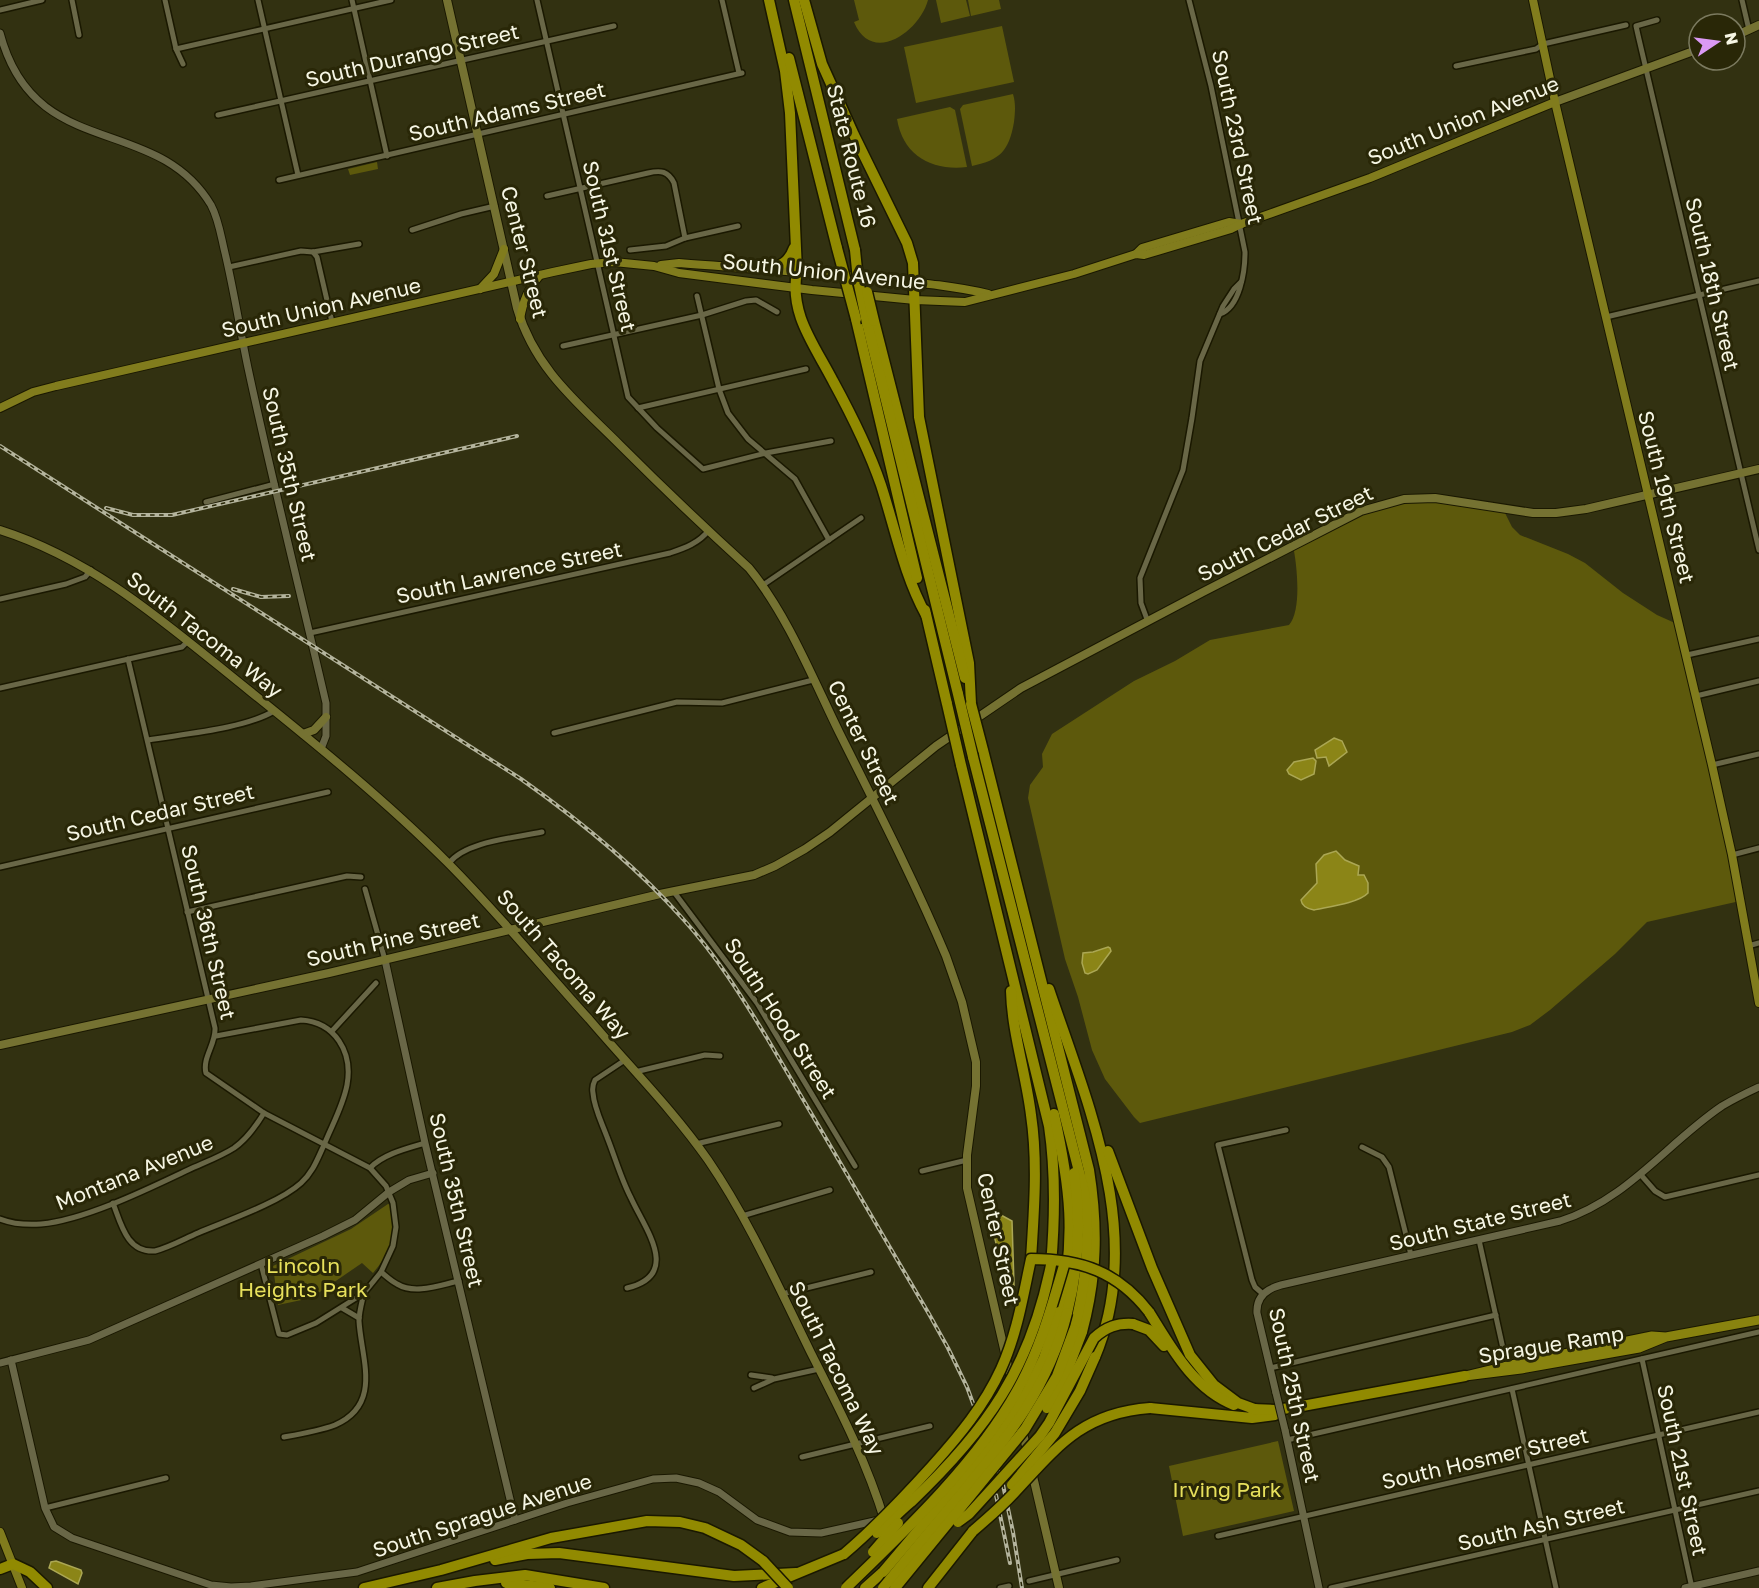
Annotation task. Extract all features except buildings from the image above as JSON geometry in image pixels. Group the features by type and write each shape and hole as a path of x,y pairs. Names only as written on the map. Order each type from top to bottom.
{"highway":[{"path":"769,0 785,71 791,125 796,271 794,287 797,306 806,333 846,407 880,482 916,596 926,615 1036,1069 1049,1126 1054,1165 1055,1209 1050,1265 1038,1318 1015,1374 977,1431 844,1588"},
{"name":"State Route 16","path":"775,0 856,319 926,615"},
{"name":"State Route 16","path":"794,0 871,322 965,689"},
{"path":"804,0 822,64 858,145 907,243 913,263 919,417 969,663 965,689 1073,1165 1078,1212 1078,1252 1063,1312 1026,1394 1005,1428 871,1588"},
{"path":"768,269 786,262 791,256 795,242"},
{"path":"902,1588 1036,1424 1067,1371 1092,1287 1096,1230 1089,1170 1034,952 978,754 971,704 965,689"},
{"path":"1034,952 1152,1268 1190,1355 1214,1384 1238,1403 1257,1410"},
{"path":"844,1554 901,1501 964,1430 1001,1370 1013,1339 1031,1259 1035,1164 1029,1096 1011,995 1010,966"},
{"path":"928,1588 1055,1433 1080,1391 1105,1328 1114,1253 1113,1218 1104,1160 1070,1050"},
{"path":"883,1588 1018,1423 1048,1369 1060,1339 1071,1227 1070,1200 1065,1164 1052,1108 1036,1069"},
{"path":"895,1588 1025,1429 1057,1376 1078,1331 1086,1269 1087,1212 1078,1163 1052,1069"},
{"path":"1031,1259 1065,1262 1101,1271 1116,1278 1149,1312 1194,1378 1214,1395"},
{"path":"844,1588 940,1492 1001,1418 1018,1390 1050,1317 1065,1262"},
{"name":"Sprague Ramp","path":"1465,1376 1652,1336 1666,1336 1759,1320"},
{"path":"958,1522 969,1514 1040,1436 1068,1391 1094,1338 1100,1332 1117,1324 1133,1324 1154,1334 1190,1380 1202,1390 1232,1404 1257,1410 1297,1407 1465,1376"},
{"path":"973,1532 1071,1435 1105,1416 1150,1408 1252,1418 1274,1415 1297,1407"},
{"path":"762,1588 860,1546 879,1532 937,1478"},
{"path":"441,1570 551,1538 636,1522 680,1522 718,1533 741,1545 763,1562 788,1588"},
{"path":"364,1588 441,1570 527,1554 559,1553 734,1576 796,1573"},
{"path":"0,1569 13,1564 30,1572 47,1588"},
{"path":"865,1588 883,1572"},
{"path":"437,1588 525,1575 604,1588"},
{"path":"475,1581 550,1588"}],"main road":[{"name":"Center Street","path":"447,0 520,319 536,352 553,378 655,480 749,568 763,585 777,607 872,799 936,932 956,980 976,1062 976,1086 967,1160 967,1188 1059,1588"},
{"name":"South 19th Street","path":"1533,0 1555,102 1712,765 1732,855 1759,1003"},
{"path":"1749,30 1759,25"},
{"name":"South Union Avenue","path":"0,406 56,386 598,263 614,262 654,266 679,273 915,300 965,302 1074,274 1136,254 1153,253 1231,229 1378,175 1555,102 1687,53"},
{"path":"480,289 494,274 504,249"},
{"name":"South Union Avenue","path":"654,266 679,263 796,271 967,289 990,294"},
{"path":"520,319 522,304 527,292 540,275"},
{"name":"South Cedar Street","path":"963,727 1038,679 1361,511 1385,503 1404,499 1435,498 1533,513 1556,513 1586,509 1759,468"},
{"name":"South Tacoma Way","path":"0,530 46,548 91,570 138,601 321,749 401,818 448,863 511,930 636,1072 696,1144 742,1216 856,1443 878,1498 898,1566 902,1588"},
{"path":"303,734 314,730 326,717"},
{"name":"South Pine Street","path":"0,1045 750,876 775,866 821,838 963,727"},
{"path":"0,1532 22,1588"}],"street":[{"path":"0,10 42,0"},
{"path":"72,0 80,35"},
{"path":"165,0 176,49 183,64"},
{"path":"258,0 298,176"},
{"path":"352,0 387,156"},
{"path":"176,49 391,0"},
{"name":"South 31st Street","path":"537,0 628,397 657,428 703,469 766,453"},
{"name":"South Adams Street","path":"279,180 741,73 722,0"},
{"name":"South 23rd Street","path":"1148,622 1140,599 1142,573 1177,487 1187,452 1200,362 1212,327 1226,301 1241,282 1245,260 1241,224 1211,86 1189,0"},
{"path":"1742,0 1749,30"},
{"name":"South 18th Street","path":"1657,20 1636,26 1759,550"},
{"path":"1456,66 1536,49 1543,44 1626,25"},
{"name":"South Durango Street","path":"218,115 614,26"},
{"name":"South 35th Street","path":"0,33 10,64 21,82 38,102 67,121 159,157 179,169 197,186 212,208 219,224 229,267 275,484 326,703 326,736 321,749"},
{"path":"547,196 648,173 664,172 674,183 685,238"},
{"path":"412,230 495,206"},
{"path":"630,250 666,246 685,238 738,226"},
{"path":"229,267 301,251 313,252 359,244"},
{"path":"313,252 317,257 332,322"},
{"path":"1606,317 1759,281"},
{"path":"698,296 719,389 728,413 735,424 786,470 799,485 814,517 829,540"},
{"path":"563,346 702,315 738,303 756,300 777,312"},
{"path":"638,408 806,369"},
{"path":"766,453 831,441"},
{"path":"206,502 275,484"},
{"path":"763,585 861,518"},
{"name":"South Lawrence Street","path":"310,633 670,553 703,538 709,530"},
{"path":"0,599 66,584 85,577 91,570"},
{"path":"1687,656 1759,639"},
{"path":"0,688 182,647 188,641"},
{"name":"South 36th Street","path":"128,659 216,1036 205,1064 205,1071 208,1076 264,1113"},
{"path":"554,733 677,702 722,703 813,680"},
{"path":"1696,696 1759,681"},
{"path":"148,740 240,723 274,711"},
{"path":"1712,765 1759,754"},
{"name":"South Cedar Street","path":"0,867 328,792"},
{"path":"448,863 456,855 473,847 542,832"},
{"path":"1732,855 1759,848"},
{"path":"187,912 347,876 361,877"},
{"name":"South 35th Street","path":"365,889 385,960 425,1143 515,1520"},
{"name":"South Hood Street","path":"674,892 757,1003 855,1166"},
{"path":"1749,946 1759,943"},
{"path":"332,1031 376,983"},
{"path":"113,1203 130,1241 141,1249 155,1251 243,1214 291,1190 311,1173 345,1094 348,1073 343,1045 332,1031 313,1020 301,1020 216,1036"},
{"path":"636,1072 705,1055 720,1056"},
{"path":"625,1060 595,1080 592,1089 626,1189 647,1226 655,1251 656,1264 651,1275 641,1284 627,1288"},
{"name":"South State Street","path":"1263,1294 1281,1285 1560,1221 1579,1214 1610,1198 1707,1118 1738,1097 1759,1087"},
{"path":"261,1264 276,1327 282,1335 291,1334 316,1323 364,1293 381,1272 393,1246 396,1227 396,1216 389,1192 370,1168 264,1113"},
{"name":"Montana Avenue","path":"0,1219 22,1224 48,1223 113,1203 234,1148 247,1136 264,1113"},
{"path":"696,1144 778,1124"},
{"name":"South 25th Street","path":"1286,1130 1218,1145 1250,1273 1255,1287 1263,1294 1257,1306 1257,1313 1319,1588"},
{"path":"370,1168 406,1148 425,1143"},
{"path":"1362,1147 1382,1157 1389,1167 1411,1255"},
{"path":"922,1171 967,1160"},
{"path":"0,1363 89,1340 355,1220 389,1192 409,1180 432,1173"},
{"path":"1641,1174 1658,1194 1665,1197 1759,1175"},
{"path":"742,1216 830,1190"},
{"path":"1479,1240 1504,1353"},
{"path":"381,1272 395,1283 410,1289 459,1281"},
{"path":"782,1294 871,1272"},
{"path":"284,1437 333,1425 345,1419 355,1410 365,1389 367,1377 359,1318 364,1293"},
{"path":"342,1308 359,1318"},
{"path":"1270,1368 1496,1315"},
{"path":"1287,1440 1759,1332"},
{"name":"South 21st Street","path":"1642,1359 1689,1588"},
{"path":"11,1360 45,1508 166,1478"},
{"path":"754,1388 774,1379 819,1369"},
{"path":"751,1375 774,1379"},
{"path":"1512,1389 1556,1588"},
{"name":"South Hosmer Street","path":"1218,1536 1759,1412"},
{"path":"802,1457 930,1426"},
{"name":"South Sprague Avenue","path":"45,1508 58,1530 82,1542 201,1582 240,1587 357,1572 638,1482 666,1478 690,1481 714,1489 758,1520 790,1532 820,1533 884,1519"},
{"name":"South Ash Street","path":"1331,1588 1759,1491"},
{"path":"1029,1581 1117,1560"},
{"path":"1689,1588 1759,1571"},
{"path":"1000,1588 1009,1586"}],"green space":[{"path":"854,0 928,0 916,23 895,39 883,43 872,41 862,35 854,22 859,20"},
{"path":"936,0 966,0 970,16 941,23"},
{"path":"968,0 999,0 1001,9 971,16"},
{"path":"1002,26 1014,82 916,103 904,47"},
{"path":"1013,94 1014,122 1006,147 1002,153 990,161 972,166 960,109 963,105"},
{"path":"950,107 955,110 967,167 942,166 921,158 913,152 900,132 897,119"},
{"path":"377,162 378,169 350,175 348,169"},
{"path":"1418,498 1504,511 1512,527 1520,535 1585,563 1623,593 1657,615 1675,623 1740,901 1647,922 1615,954 1550,1010 1530,1025 1512,1032 1140,1123 1105,1079 1092,1050 1065,959 1028,798 1030,785 1043,767 1042,754 1052,734 1134,681 1175,661 1210,640 1289,625 1296,609 1297,599 1297,575 1293,546 1361,511"},
{"name":"Lincoln Heights Park","path":"388,1204 391,1205 394,1225 392,1242 385,1257 373,1273 362,1263 311,1298 278,1305 273,1266 351,1229"},
{"name":"Irving Park","path":"1278,1441 1294,1511 1183,1536 1169,1466"}],"shaded area":[{"path":"1334,738 1342,741 1347,752 1329,766 1326,757 1317,758 1315,750"},
{"path":"1313,758 1316,761 1314,774 1301,780 1289,774 1287,770 1294,762"},
{"path":"1336,851 1345,860 1359,866 1358,875 1364,875 1368,883 1368,893 1342,904 1314,910 1308,908 1301,900 1317,883 1316,864 1324,855"},
{"path":"1108,947 1111,951 1097,970 1085,973 1082,963 1083,953"},
{"path":"999,1214 1012,1221 1014,1285 1005,1280 992,1227 993,1216"},
{"path":"56,1561 81,1570 78,1584 49,1568 51,1562"}],"railway":[{"path":"106,508 133,515 172,515 517,436"},
{"path":"0,446 521,779 606,844 683,919 717,962 758,1023 948,1348 967,1387 1003,1485 1022,1588"},
{"path":"233,589 261,597 289,596"},
{"path":"996,1495 1010,1563"}]}
